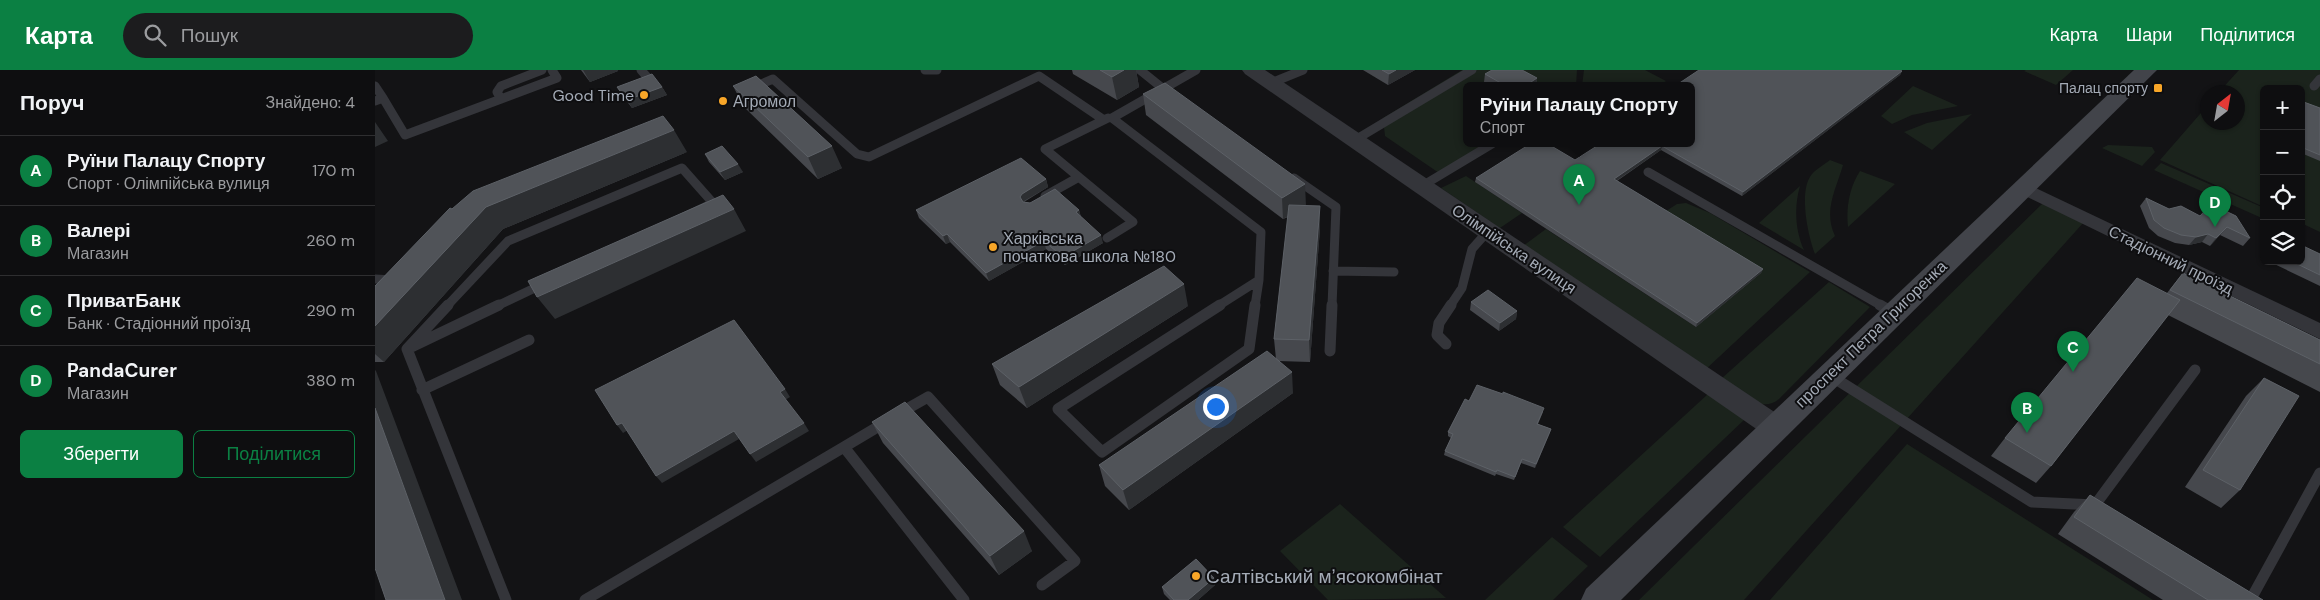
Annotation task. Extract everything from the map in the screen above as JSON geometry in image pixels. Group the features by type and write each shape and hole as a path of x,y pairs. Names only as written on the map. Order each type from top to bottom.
{"main road":[{"name":"проспект Петра Григоренка","path":"1598,600 2146,70"}],"street":[{"name":"Олімпійська вулиця","path":"1252,70 1775,427"},
{"name":"Стадіонний проїзд","path":"2023,188 2320,332"}],"lane":[{"path":"501,99 497,92 501,86 543,70"},
{"path":"375,86 379,100 405,135 557,78 552,70"},
{"path":"641,70 648,78"},
{"path":"925,70 937,70"},
{"path":"1140,70 1177,98"},
{"path":"1107,238 1133,222 1045,149 1108,119 1196,70"},
{"path":"1271,83 1303,70"},
{"path":"1355,140 1472,70"},
{"path":"740,93 773,79 857,154 869,157 1039,76 1043,77 1108,119 1261,232 1259,280 1249,349 1102,452 1058,409 1259,280"},
{"path":"2314,86 2320,79"},
{"path":"1422,186 1486,147"},
{"path":"682,168 713,203 407,349 508,241 682,168"},
{"path":"1648,172 1894,313"},
{"path":"1288,174 1336,207 1330,351"},
{"path":"1037,201 1079,177"},
{"path":"1446,344 1437,335 1439,323 1462,288 1472,249 1488,231"},
{"path":"1333,272 1394,272"},
{"path":"375,279 404,281 398,287"},
{"path":"422,390 529,340"},
{"path":"407,349 506,600"},
{"path":"1830,375 2032,502 2099,507 2195,370"},
{"path":"585,600 928,397 1075,561 1043,585"},
{"path":"844,446 964,600"},
{"path":"2248,598 2320,473"}],"shaded area":[{"path":"1462,70 1577,70 1576,82 1463,82 1463,147 1482,147 1439,173 1385,136 1383,118"},
{"path":"1584,70 1645,70 1666,81 1665,82 1582,82"},
{"path":"2073,70 2056,85 2024,71"},
{"path":"2239,70 2320,70 2320,232 2305,225 2305,85 2260,85 2260,205 2160,160 2200,114 2200,130 2245,130 2245,85 2225,85"},
{"path":"1913,86 1958,106 1912,115 1892,124 1881,116"},
{"path":"1972,114 1932,150 1904,132 1927,123"},
{"path":"2108,145 2152,147 2155,152 2142,166 2102,148"},
{"path":"1830,160 1843,165 1830,209 1835,236 1815,254 1807,225 1806,191 1812,174"},
{"path":"2161,163 2260,206 2260,217 2154,170"},
{"path":"1860,171 1895,184 1848,227 1849,198 1853,184"},
{"path":"1466,176 1522,213 1500,228 1441,188"},
{"path":"1800,186 1796,218 1804,250 1759,223"},
{"path":"1686,203 1710,213 1810,272 1705,370 1523,246 1546,229 1696,327 1663,213 1677,204"},
{"path":"2043,203 2084,222 1744,600 1639,600"},
{"path":"1829,282 1870,307 1779,399 1772,403 1757,403 1749,400 1721,379"},
{"path":"1708,394 1745,419 1600,557 1563,527"},
{"path":"1907,444 2153,600 1770,600"},
{"path":"1340,504 1446,598 1328,600 1280,551"},
{"path":"1552,537 1588,566 1553,600 1485,600"}],"building":[{"path":"1100,70 1124,70 1112,77"},
{"path":"1382,70 1396,70 1389,74"},
{"path":"1492,70 1522,70 1537,78 1531,82 1499,82 1485,74"},
{"path":"1699,70 1902,71 1743,192 1664,147 1695,147 1695,82 1681,82"},
{"path":"652,74 662,87 627,100 617,87"},
{"path":"756,76 832,146 808,157 733,86"},
{"path":"1165,83 1305,184 1282,198 1143,94"},
{"path":"2305,102 2320,108 2320,155 2305,149"},
{"path":"663,116 674,130 486,207 375,326 375,286 450,208 452,209 473,191"},
{"path":"722,146 738,164 720,172 705,154"},
{"path":"1525,147 1553,147 1575,160 1595,147 1661,147 1614,179 1763,269 1697,323 1476,178"},
{"path":"1021,158 1046,179 1022,194 1020,197 1023,202 1030,203 1055,189 1079,210 1076,212 1101,235 1063,257 1044,241 986,273 947,234 943,236 916,210"},
{"path":"723,195 734,209 537,297 528,281"},
{"path":"2146,198 2169,209 2181,206 2200,216 2211,204 2236,216 2250,238 2227,227 2216,238 2208,234 2196,237 2181,235 2164,228 2154,220"},
{"path":"1289,205 1320,206 1309,340 1274,339"},
{"path":"2305,247 2320,254 2320,275 2299,265 2305,265"},
{"path":"1164,266 1184,284 1019,387 992,364"},
{"path":"2183,273 2320,340 2320,364 2170,290"},
{"path":"2137,278 2180,300 2051,466 2005,438"},
{"path":"1488,290 1517,311 1500,323 1471,302"},
{"path":"734,320 785,389 780,392 804,423 750,454 734,431 656,476 622,423 617,425 595,390"},
{"path":"1267,351 1292,372 1123,490 1099,465"},
{"path":"2264,378 2299,396 2240,490 2203,470"},
{"path":"1477,385 1503,394 1503,392 1544,408 1537,424 1551,429 1536,464 1522,459 1515,477 1497,470 1496,472 1445,451 1453,434 1448,432 1465,399 1469,401"},
{"path":"905,402 1024,531 990,556 872,422"},
{"path":"375,408 445,600 386,600 375,568"},
{"path":"2090,495 2263,600 2208,600 2074,517"},
{"name":"Салтівський мʼясокомбінат","path":"1196,559 1214,578 1188,600 1174,600 1162,587"}],"place":[{"name":"Палац спорту","path":"2158,88"},
{"name":"Good Time","path":"644,95"},
{"name":"Агромол","path":"723,101"},
{"name":"Руїни Палацу Спорту","path":"1579,205"},
{"name":"PandaCurer","path":"2215,227"},
{"name":"Харківська початкова школа №180","path":"993,247"},
{"name":"ПриватБанк","path":"2073,372"},
{"name":"Валері","path":"2027,433"},
{"name":"Салтівський мʼясокомбінат","path":"1196,576"}]}
